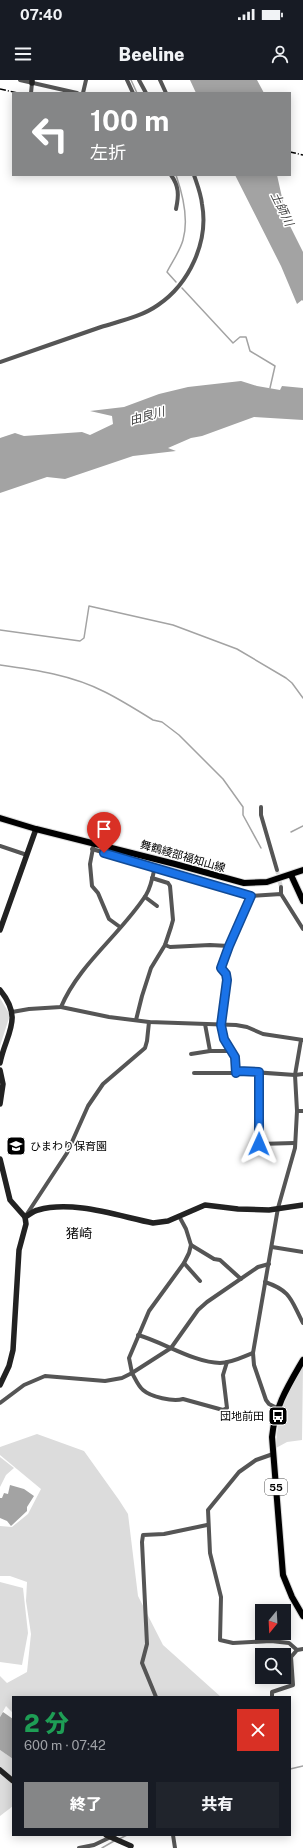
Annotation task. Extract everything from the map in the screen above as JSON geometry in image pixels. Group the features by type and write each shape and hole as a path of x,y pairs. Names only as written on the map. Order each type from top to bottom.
{"main road":[{"name":"舞鶴綾部福知山線","path":"0,818 93,846 131,852 244,883 267,882 291,875 301,870"},
{"path":"291,875 303,901"},
{"name":"55","path":"303,1360 277,1408 274,1420 273,1454 283,1575 292,1597 303,1616"}],"street":[{"path":"20,80 73,92"},
{"path":"82,92 86,80"},
{"path":"127,80 133,92"},
{"path":"139,80 145,92"},
{"path":"160,80 166,92"},
{"path":"31,92 32,82"},
{"path":"172,176 179,192 176,209"},
{"path":"0,362 142,314 169,297 188,272 201,241 203,224 202,205 194,176"},
{"path":"261,807 261,815 277,870"},
{"path":"0,930 36,829"},
{"path":"0,846 27,854"},
{"path":"120,927 109,919 98,893 92,886 90,864 93,846 130,860 155,866 251,896 281,894"},
{"path":"130,860 131,852"},
{"path":"61,1007 67,993 80,974 113,937 144,897 155,866"},
{"path":"136,1020 151,968 165,945 173,920 170,886 168,883 152,878"},
{"path":"281,887 281,894 303,929"},
{"path":"236,1073 235,1057 224,1039 221,1025 227,980 226,974 221,968 251,896"},
{"path":"144,897 158,906"},
{"path":"165,945 170,947 210,945 229,946"},
{"path":"0,990 12,1012 12,1027 2,1051 0,1062"},
{"path":"12,1012 28,1009 61,1007 149,1022 247,1027 263,1034 302,1040 295,1075 297,1111 294,1143 295,1148 278,1208 253,1353 254,1365 266,1400 269,1404 277,1408"},
{"path":"24,1217 67,1152 88,1106 103,1084 145,1048 149,1022"},
{"path":"205,1024 210,1051"},
{"path":"191,1054 210,1051 232,1051"},
{"path":"0,1070 3,1084 0,1104"},
{"path":"194,1073 236,1073 238,1071 295,1075 303,1074"},
{"path":"259,1072 259,1144 294,1143"},
{"path":"297,1111 303,1110"},
{"path":"0,1159 10,1200 24,1217 26,1224 19,1250 13,1350 9,1366 0,1385"},
{"path":"24,1217 34,1211 49,1208 73,1208 97,1211 153,1223 168,1221 204,1205 238,1209 278,1208 303,1205"},
{"path":"179,1216 186,1229 191,1245 184,1263 149,1311 138,1334 129,1358 132,1373 143,1390 164,1399 178,1401 183,1399 223,1410 227,1408 223,1375 227,1362"},
{"path":"191,1245 214,1259 220,1260 241,1279"},
{"path":"272,1247 303,1252"},
{"path":"184,1263 200,1281"},
{"path":"0,1403 24,1385 45,1376 105,1381 122,1378 132,1373 171,1348 198,1310 258,1267 269,1264"},
{"path":"265,1282 282,1289 290,1296 303,1324"},
{"path":"138,1334 171,1348 216,1362 236,1360 253,1353"},
{"path":"273,1454 252,1462 239,1472 208,1510 207,1526 211,1559 221,1597 220,1640 233,1643 271,1641 289,1643 297,1650"},
{"path":"156,1696 142,1664 147,1644 142,1542 143,1535 164,1534 207,1526"},
{"path":"272,1696 272,1692 293,1685 292,1657 297,1650 303,1649"},
{"path":"0,1770 12,1780"},
{"path":"108,1836 133,1847"},
{"path":"79,1848 94,1845 113,1836"},
{"path":"173,1836 175,1848"}],"shaded area":[{"path":"0,998 10,1015 0,1046"},
{"path":"303,1367 302,1440 287,1442 276,1448 280,1415 287,1396"},
{"path":"37,1434 84,1451 128,1514 138,1596 163,1645 220,1696 12,1696 12,1712 6,1706 0,1717 0,1676 7,1683 27,1672 31,1634 26,1601 27,1582 10,1576 0,1576 0,1526 12,1527 28,1514 41,1489 0,1455 0,1447"},
{"path":"0,1457 14,1468 6,1475 0,1487"},
{"path":"0,1582 23,1588 28,1633 22,1665 0,1662"},
{"path":"0,1750 12,1758 12,1807 0,1816"}],"water":[{"path":"190,80 257,80 263,92 196,92"},
{"name":"土師川","path":"236,176 277,176 287,220 303,252 303,301 302,300 297,304 281,266"},
{"name":"由良川","path":"241,381 257,386 280,390 282,386 303,388 303,420 254,417 202,436 191,438 168,448 176,451 133,456 65,479 47,477 0,493 0,438 15,433 24,436 82,432 90,435 113,424 112,416 90,411 124,407 159,394 188,387"},
{"path":"10,1485 24,1489 34,1496 27,1507 27,1511 11,1526 7,1521 0,1518 0,1498 2,1498 4,1493 8,1494"},
{"path":"3,1712 12,1718 12,1758 0,1750 0,1717"}],"waterway":[{"path":"131,80 137,92"},
{"path":"176,176 183,199 185,232 182,244 167,272 176,282"},
{"path":"182,288 233,343 240,337 246,337 250,351 275,366 270,388"},
{"path":"0,630 80,641 84,638 89,606 173,625 237,649 286,678 292,683 303,698"},
{"path":"0,665 40,671 80,681 111,695 153,720 162,722 179,735 223,779 243,807 243,815 261,848"},
{"path":"291,832 303,826"},
{"path":"291,1769 303,1766"},
{"path":"119,1839 125,1836"},
{"path":"102,1848 114,1841"}],"tunnel":[{"path":"277,870 281,887"}],"railway":[{"path":"0,89 14,92"},
{"path":"291,152 303,155"}],"place":[{"name":"ひまわり保育園","path":"16,1146"},
{"name":"団地前田","path":"278,1416"}],"district":[{"name":"猪崎","path":"79,1233"}],"route":[{"path":"104,853 155,866 251,896 221,968 226,974 227,980 221,1025 224,1039 235,1057 236,1073 238,1071 259,1072 259,1144"}]}
